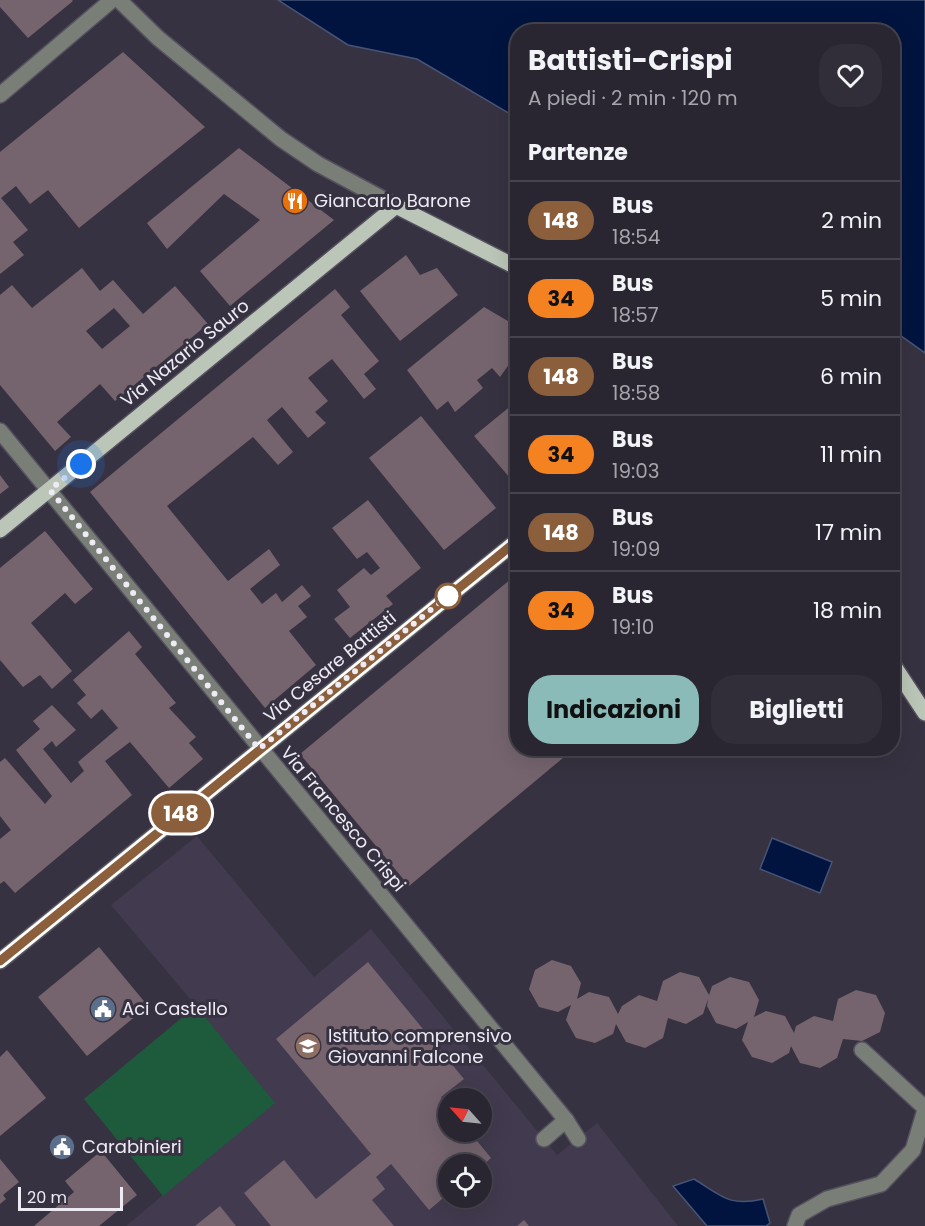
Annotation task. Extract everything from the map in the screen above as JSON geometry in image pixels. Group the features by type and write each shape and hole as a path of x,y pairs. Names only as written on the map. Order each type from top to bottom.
{"main road":[{"path":"396,206 510,264"},
{"name":"Via Nazario Sauro","path":"0,530 396,206"},
{"name":"Via Cesare Battisti","path":"0,961 510,546"},
{"path":"900,675 925,713"}],"street":[{"path":"0,95 112,0"},
{"path":"119,0 158,38 281,139 318,164 396,206"},
{"name":"Via Francesco Crispi","path":"0,430 259,749 566,1120 578,1139"},
{"path":"795,1226 799,1215 827,1199 881,1184 913,1150 925,1109 862,1050"},
{"path":"544,1139 566,1120"}],"shaded area":[{"name":"Istituto comprensivo Giovanni Falcone","path":"197,836 314,977 371,929 557,1155 597,1123 678,1226 126,1226 163,1195 84,1099 196,1006 111,905"}],"green space":[{"path":"196,1006 275,1103 163,1196 84,1099"}],"water":[{"path":"278,0 925,0 925,353 900,335 900,24 510,24 510,114 417,59 348,45"},
{"path":"772,838 832,862 820,893 760,869"},
{"path":"694,1179 719,1195 734,1201 763,1199 770,1223 766,1226 707,1226 673,1186"}],"building":[{"path":"0,0 73,1 28,38 0,7"},
{"path":"123,52 205,127 79,228 48,190 30,204 16,186 1,198 28,230 13,242 24,255 0,274 0,152"},
{"path":"239,148 334,220 230,306 200,271 260,220 224,194 167,249 147,223"},
{"path":"406,255 420,275 437,268 458,295 400,341 360,291"},
{"path":"82,268 100,291 113,280 143,314 175,286 208,324 115,401 100,384 57,422 71,437 55,451 0,385 0,295 12,285 32,308","holes":["114,308 130,326 102,349 86,331"]},
{"path":"335,289 350,307 341,315 379,361 364,374 376,389 364,399 332,359 308,378 328,401 315,412 326,423 308,438 282,407 267,420 293,452 278,465 253,437 167,506 228,581 269,549 280,565 250,589 262,604 276,593 282,602 302,585 311,596 298,606 307,617 289,631 316,665 265,708 90,492"},
{"path":"484,307 510,322 510,363 500,377 492,368 477,380 483,388 455,412 448,401 437,410 407,370"},
{"path":"510,407 510,478 474,436"},
{"path":"421,416 496,508 444,550 369,458"},
{"path":"0,475 9,487 0,494"},
{"path":"368,500 421,568 386,596 393,604 350,638 334,619 350,607 337,590 364,568 371,575 380,568 367,552 357,559 332,528"},
{"path":"45,531 93,589 75,604 65,593 31,623 72,671 52,689 40,675 23,687 0,660 0,568"},
{"path":"510,580 510,756 565,756 409,886 300,754"},
{"path":"129,631 142,647 135,654 176,703 169,708 196,737 189,743 203,759 169,788 130,742 105,761 132,795 15,893 4,881 0,884 0,839 11,830 0,816 0,762 5,758 45,804 52,796 16,750 40,729 33,721 52,705 76,730 56,747 52,741 43,749 71,783 84,771 78,762 118,728 102,709 91,719 77,703 86,695 73,680"},
{"path":"99,947 148,1006 87,1056 38,997"},
{"path":"552,960 571,966 581,983 577,999 589,992 609,997 618,1014 622,1006 639,995 657,1001 663,981 680,972 699,977 709,995 712,986 730,977 749,982 759,1000 754,1017 766,1011 785,1016 794,1033 796,1026 814,1016 833,1021 838,999 856,990 876,995 885,1013 880,1032 862,1041 843,1039 837,1058 820,1068 800,1063 791,1046 789,1053 772,1063 752,1057 742,1040 748,1022 736,1029 716,1023 707,1006 708,999 703,1014 686,1024 668,1018 663,1038 645,1048 626,1042 616,1024 613,1034 595,1043 576,1038 566,1020 571,1005 558,1012 539,1007 529,989 535,970"},
{"path":"368,962 464,1079 452,1088 438,1088 438,1142 478,1142 488,1154 438,1154 438,1202 429,1210 391,1164 376,1177 385,1189 372,1200 394,1226 271,1226 244,1193 284,1160 316,1199 371,1154 276,1039"},
{"path":"7,1050 46,1098 0,1136 0,1057"},
{"path":"101,1151 137,1195 99,1226 34,1226 74,1192 65,1181"},
{"path":"0,1159 19,1182 3,1195 6,1199 0,1204"},
{"path":"220,1206 236,1226 195,1226"},
{"path":"524,1220 529,1226 517,1226"}],"bus line":[{"name":"148","path":"0,961 510,546"}],"place":[{"name":"Giancarlo Barone","path":"295,201"},
{"name":"Aci Castello","path":"103,1009"},
{"name":"Istituto comprensivo Giovanni Falcone","path":"308,1046"},
{"name":"Carabinieri","path":"62,1147"}],"route":[{"path":"81,464 50,490 259,749 448,596"}]}
